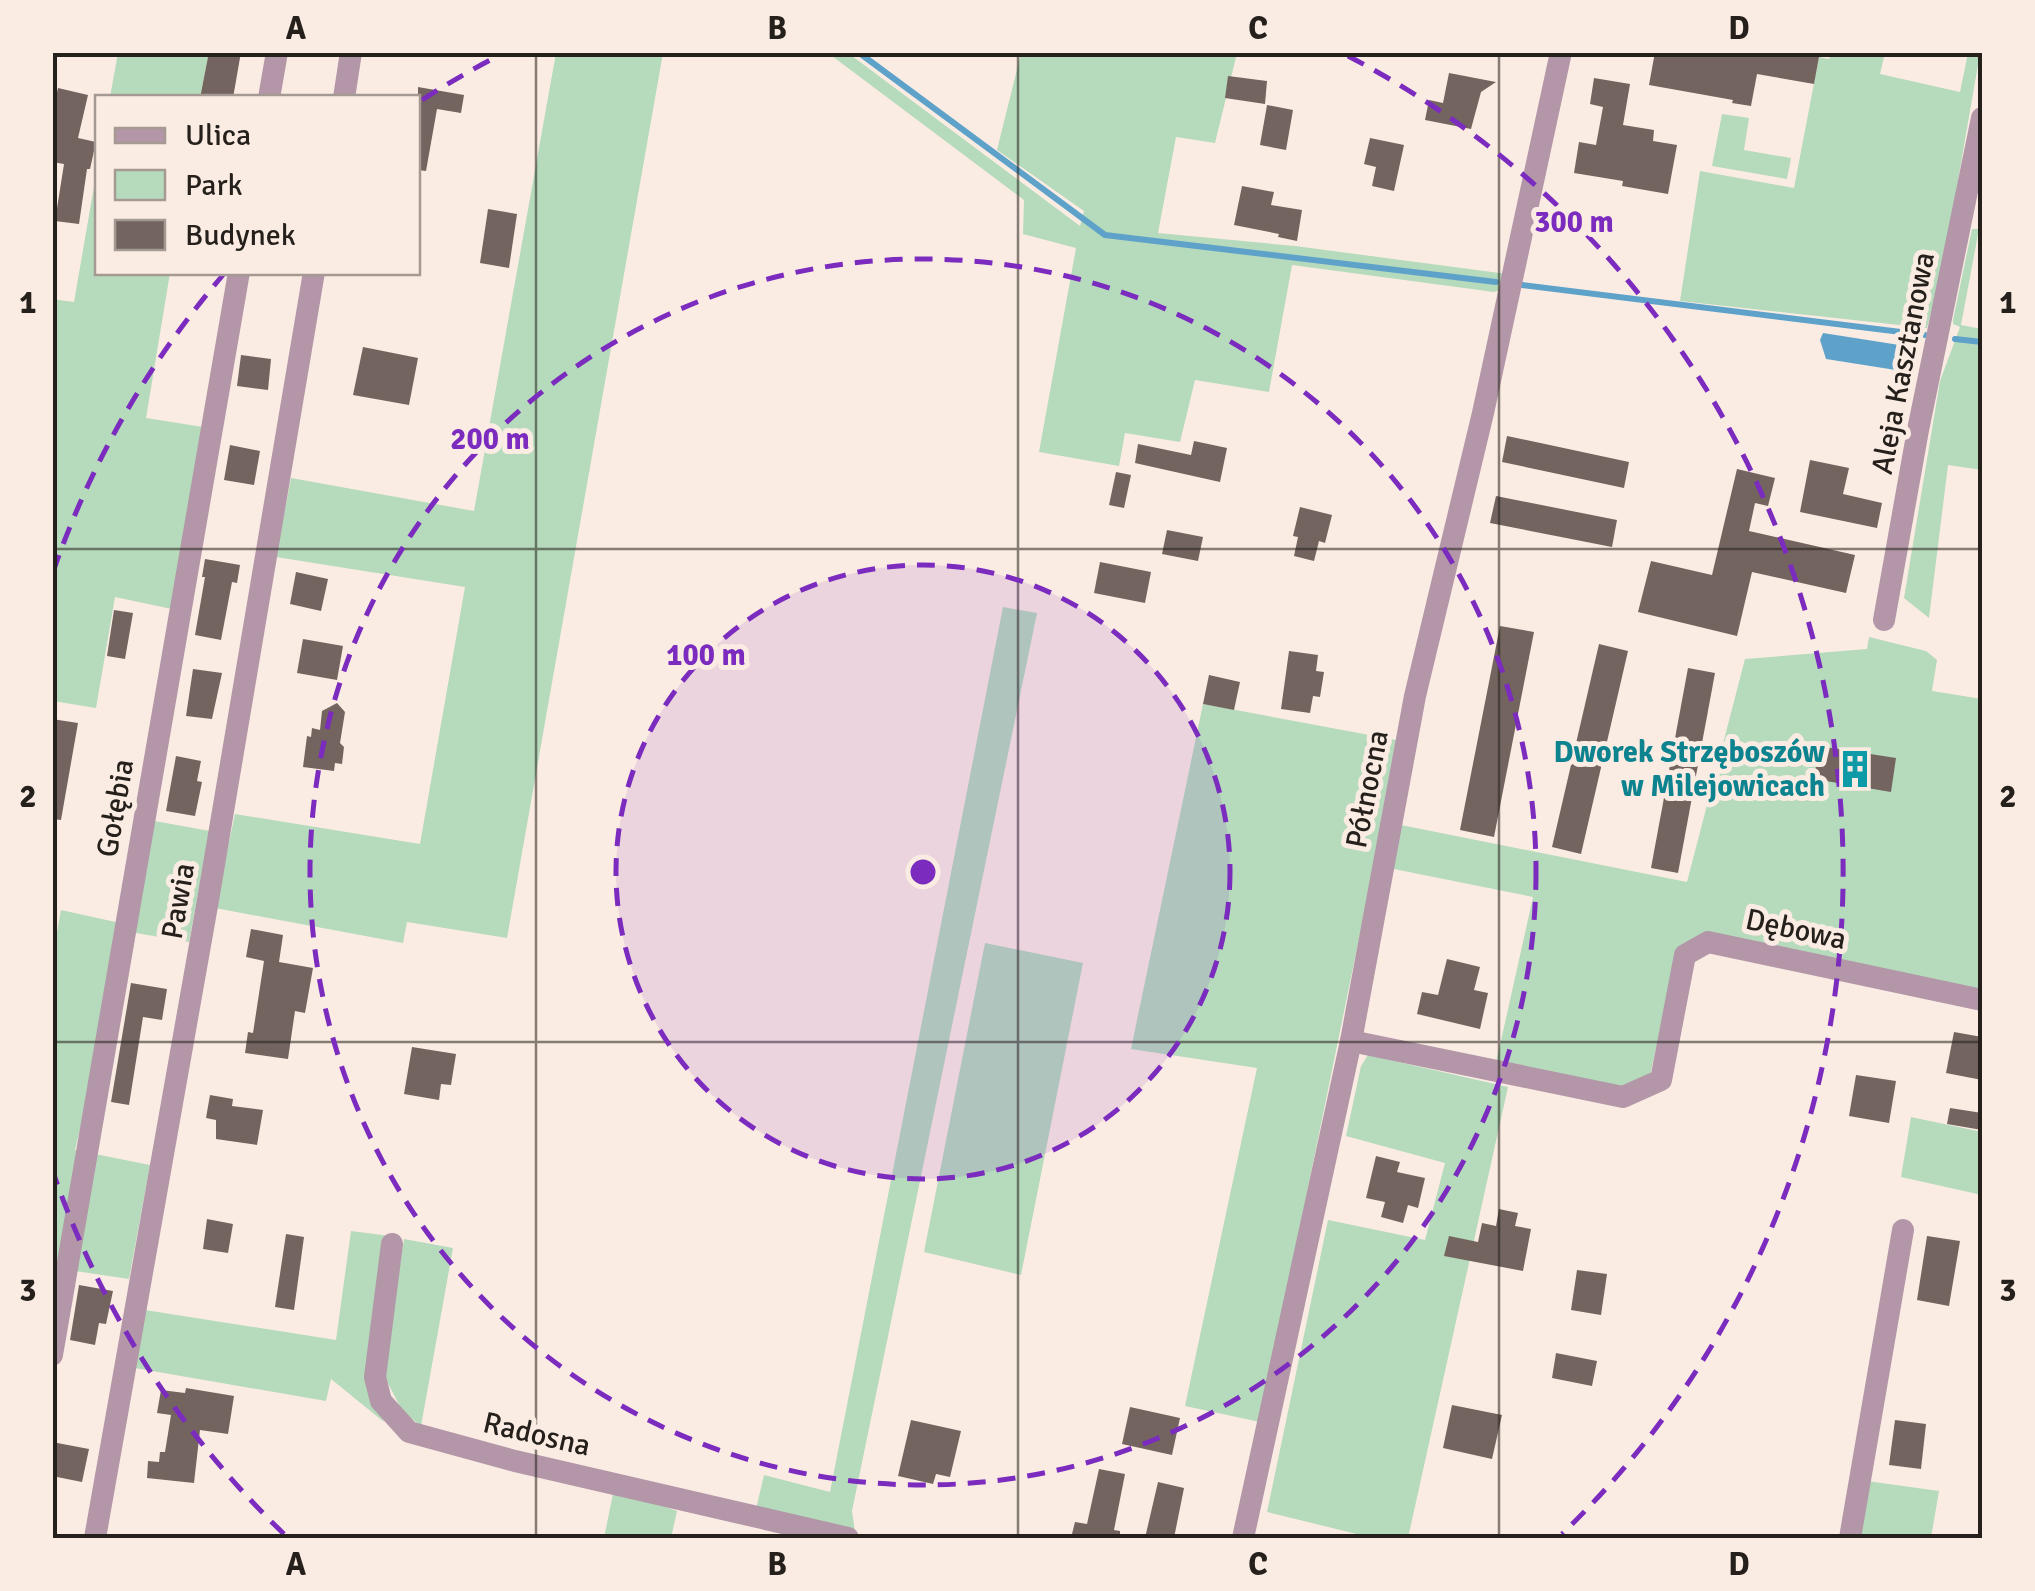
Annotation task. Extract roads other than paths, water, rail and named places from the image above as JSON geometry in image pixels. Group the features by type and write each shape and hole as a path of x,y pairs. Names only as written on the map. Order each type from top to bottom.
{"street":[{"path":"270,95 277,52"},
{"path":"344,95 351,52"},
{"name":"Północna","path":"1243,1538 1350,1041 1415,696 1483,413 1561,52"},
{"name":"Aleja Kasztanowa","path":"1884,620 1918,430 1982,118"},
{"name":"Gołębia","path":"52,1355 238,275"},
{"name":"Pawia","path":"94,1538 208,900 313,275"},
{"name":"Dębowa","path":"1350,1041 1623,1097 1661,1080 1685,954 1708,942 1982,1000"},
{"path":"1850,1538 1903,1230"},
{"name":"Radosna","path":"392,1244 375,1377 381,1401 408,1432 514,1461 848,1538"}],"water":[{"path":"1823,333 1912,347 1911,358 1902,371 1826,359 1820,340"}],"waterway":[{"path":"858,52 1105,235 1496,282"},
{"path":"1522,285 1925,335"},
{"path":"1955,339 1982,342"}],"place":[{"name":"Dworek Strzęboszów w Milejowicach","path":"1855,769"}]}
